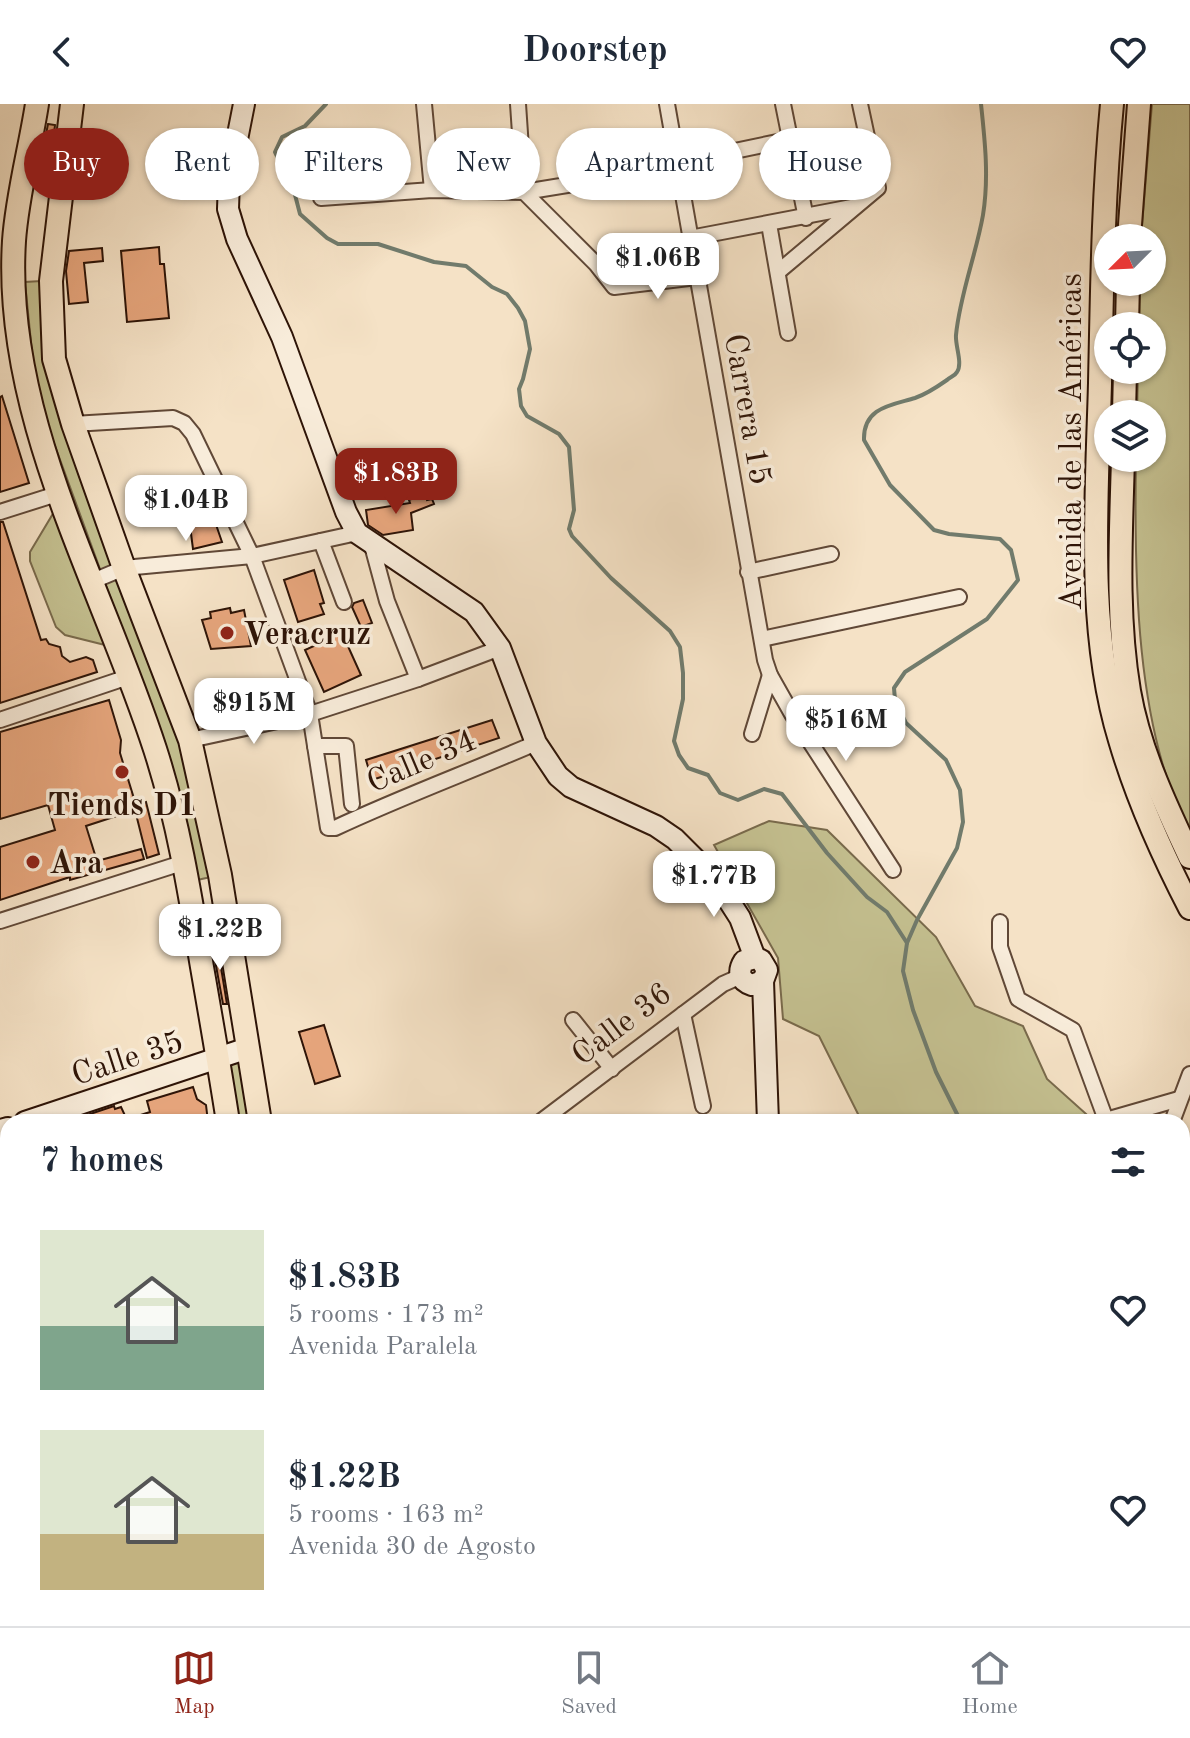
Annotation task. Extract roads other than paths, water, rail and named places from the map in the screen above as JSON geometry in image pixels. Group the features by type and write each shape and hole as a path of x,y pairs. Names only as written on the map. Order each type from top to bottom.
{"main road":[{"path":"37,104 14,240 8,301 37,425 155,750 185,862 227,1114"},
{"path":"72,104 51,281 54,359 73,424 124,568 190,740 220,875 259,1114"},
{"path":"244,104 229,180 228,209 237,239 282,337 346,512 364,538 474,612 500,648 536,743 558,776 571,787 656,826 675,839 708,871 740,918 755,958 765,965 768,1114"},
{"name":"Avenida de las Américas","path":"1112,104 1105,178 1096,565 1105,668 1119,738 1137,791 1190,908"},
{"path":"1130,224 1139,104"},
{"name":"Avenida de las Américas","path":"1123,472 1120,599 1129,690 1138,730 1156,780 1190,857"},
{"path":"755,958 744,961 741,976 752,985 763,981"},
{"name":"Calle 35","path":"50,1114 248,1048"}],"street":[{"path":"424,104 427,136"},
{"path":"518,104 520,128"},
{"name":"Carrera 15","path":"667,104 671,128"},
{"path":"783,104 789,128"},
{"path":"778,272 878,188 860,104"},
{"path":"532,200 596,264 614,287 697,277"},
{"name":"Carrera 15","path":"683,200 715,367 748,572 770,675 893,870"},
{"path":"803,200 806,218"},
{"path":"690,238 856,206"},
{"path":"769,224 788,333"},
{"path":"73,424 173,418 184,423 193,434 252,556 310,714 315,746 346,746 352,804"},
{"path":"0,512 60,493"},
{"path":"93,581 124,568 252,556 321,541 364,538 418,679"},
{"path":"321,541 344,602"},
{"path":"748,572 831,554"},
{"path":"762,639 959,597"},
{"path":"190,740 310,714 500,648"},
{"name":"Carrera 15","path":"752,734 770,675"},
{"path":"0,720 128,677"},
{"name":"Calle 34","path":"315,746 328,828 335,828 406,795 536,743"},
{"path":"0,921 185,862"},
{"path":"1000,922 1000,947 1018,999 1073,1030 1104,1114"},
{"name":"Calle 36","path":"551,1114 723,984 741,976"},
{"path":"683,1014 703,1106"},
{"path":"573,1020 612,1069"},
{"path":"1174,1114 1190,1074"},
{"path":"1127,1114 1179,1099"}],"waterway":[{"path":"326,104 305,126 282,137 275,152 294,191 300,214 338,244 378,244 434,262 466,266 492,287 507,294 525,321 530,349 519,389 521,406 527,416 559,434 569,447 574,510 569,529 572,536 611,578 670,631 680,647 683,699 674,741 679,755 688,768 708,775 720,793 738,800 764,789 782,794 827,853 867,897 887,912 907,943"},
{"path":"957,1114 936,1072 913,1010 903,971 907,943 917,920 957,848 963,822 960,790 946,760 906,723 895,700 894,688 905,672 987,619 1018,580 1011,550 1000,539 934,530 890,485 864,440 868,420 880,409 928,392 955,375 959,368 958,320 985,201 986,160 981,104"}],"place":[{"name":"Veracruz","path":"227,633"},
{"name":"Tiends D1","path":"122,772"},
{"name":"Ara","path":"33,862"}]}
